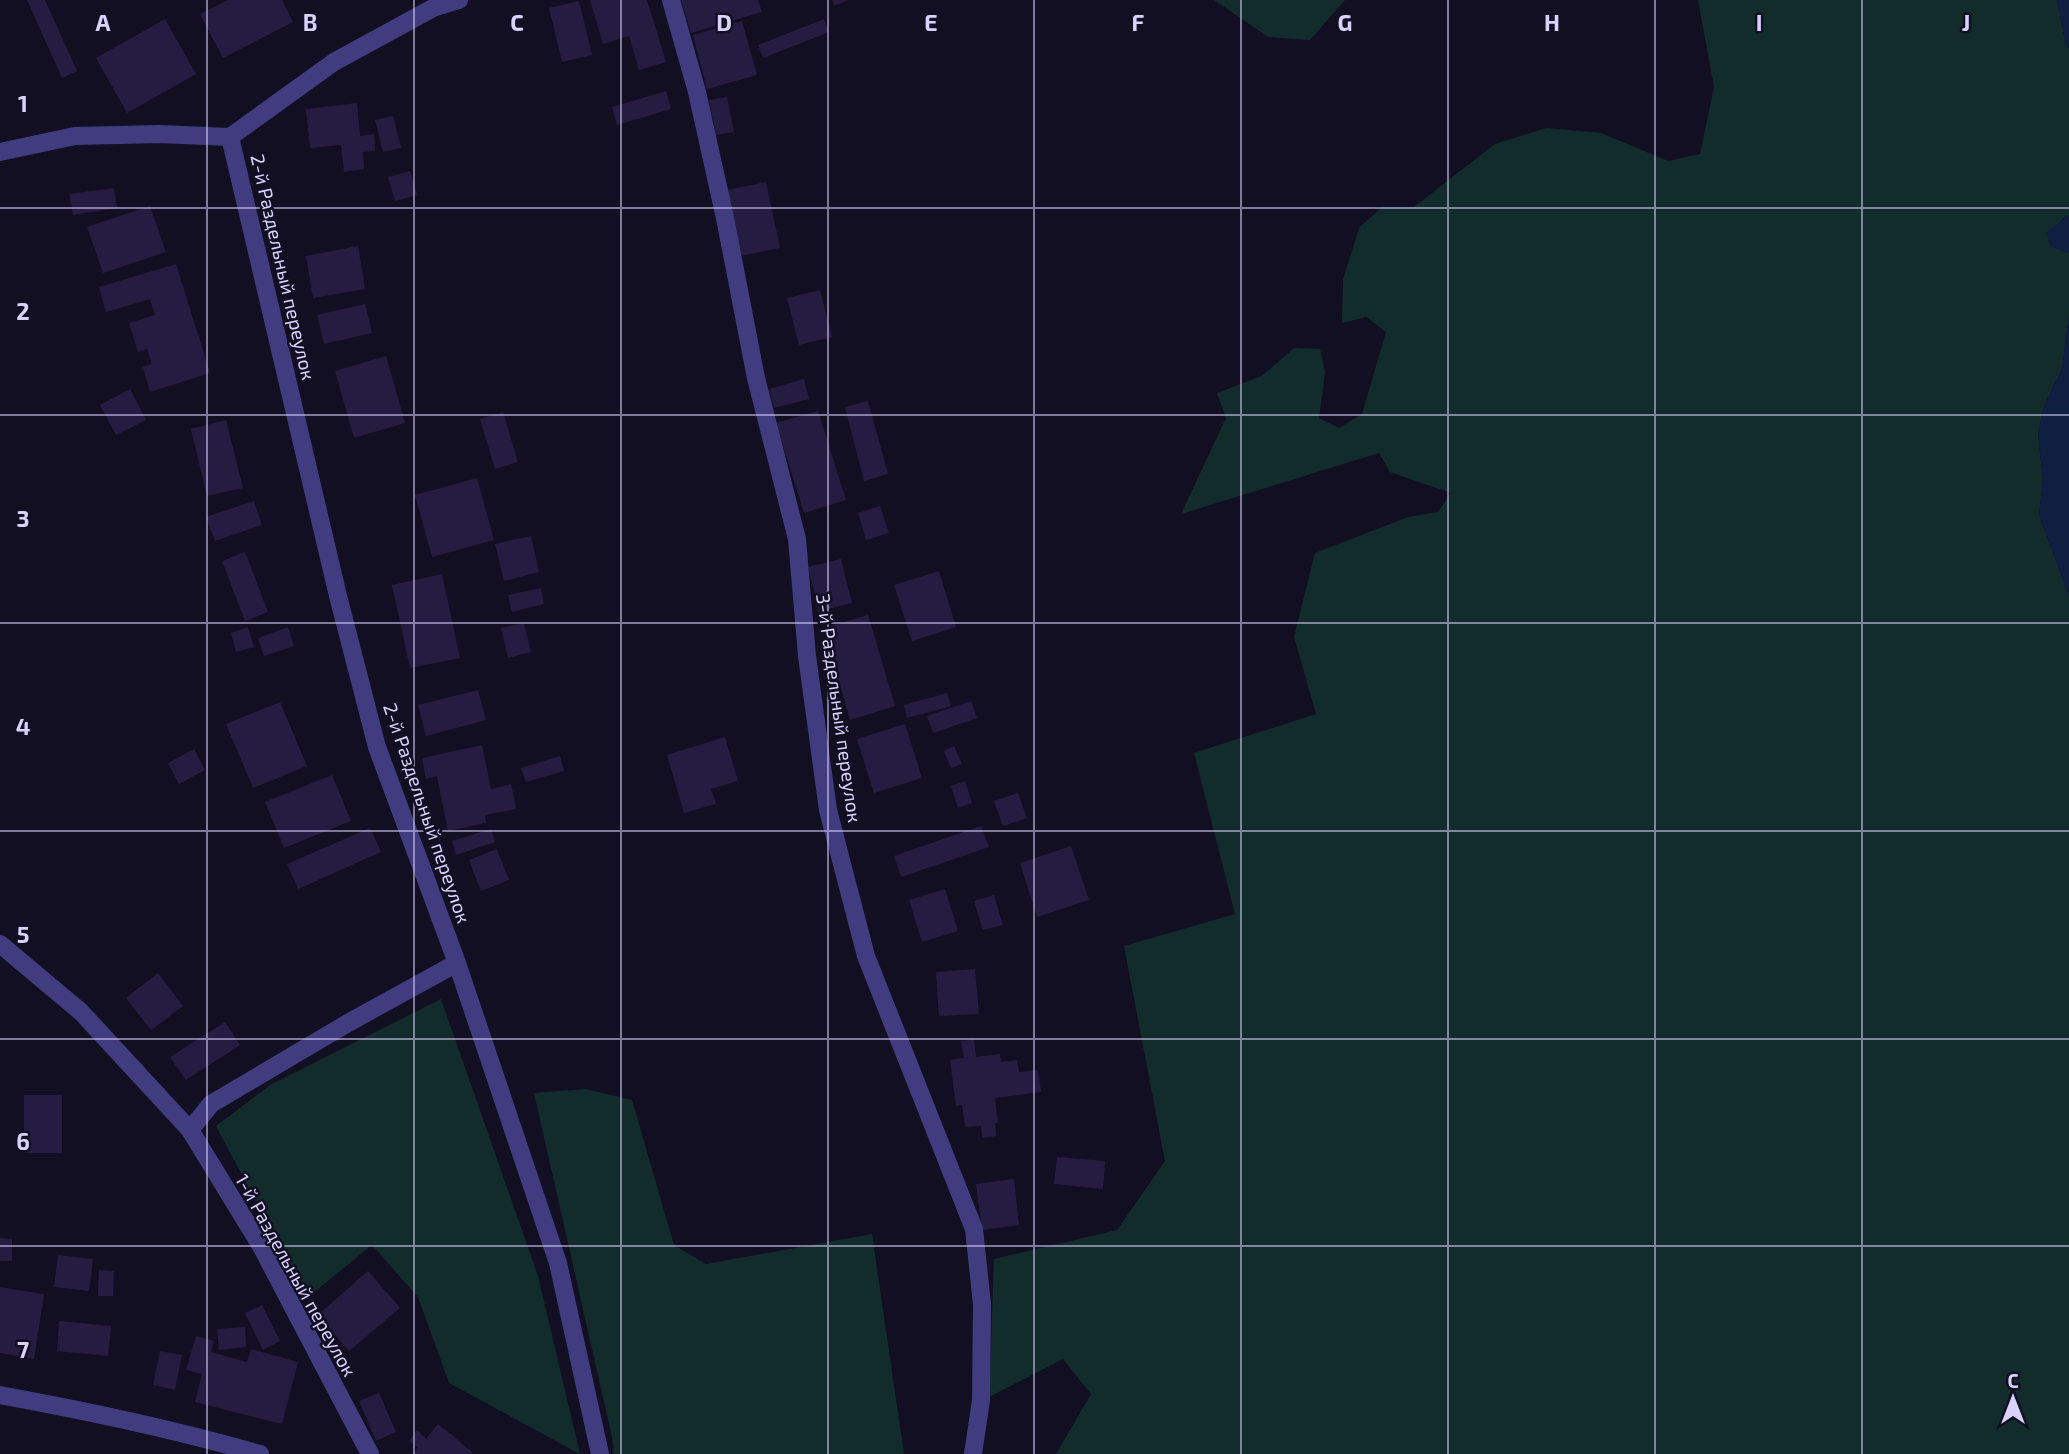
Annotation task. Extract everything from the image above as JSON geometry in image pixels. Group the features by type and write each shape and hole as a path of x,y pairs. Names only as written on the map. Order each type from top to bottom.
{"street":[{"name":"2-й Раздельный переулок","path":"0,152 75,136 159,134 230,137 334,62 433,8 458,0"},
{"name":"3-й Раздельный переулок","path":"671,0 697,92 756,378 797,539 807,656 828,810 866,956 974,1229 982,1304 981,1400 973,1454"},
{"name":"2-й Раздельный переулок","path":"230,137 338,596 377,747 457,963 558,1263 600,1454"},
{"name":"1-й Раздельный переулок","path":"0,944 81,1012 190,1130 261,1246 370,1454"},
{"path":"190,1130 211,1104 348,1023 457,963"},
{"path":"0,1395 176,1431 260,1454"}],"green space":[{"path":"1214,0 1345,0 1310,40 1268,37"},
{"path":"1698,0 2057,0 2066,45 2069,48 2069,215 2062,219 2050,246 2069,253 2069,315 2062,369 2044,406 2038,434 2043,480 2039,515 2069,596 2069,1454 1056,1454 1091,1394 1063,1359 989,1397 994,1259 1117,1230 1165,1161 1124,946 1235,914 1194,753 1316,714 1294,637 1315,553 1408,517 1438,512 1451,493 1390,472 1379,453 1181,514 1226,418 1217,393 1262,376 1294,348 1320,349 1325,372 1319,418 1339,428 1362,414 1386,332 1366,317 1342,323 1343,280 1359,228 1382,207 1414,207 1495,144 1546,128 1601,133 1668,161 1700,154 1714,87"},
{"path":"441,999 538,1276 580,1454 449,1383 418,1297 372,1245 307,1298 216,1126 270,1085"},
{"path":"585,1089 632,1100 674,1245 706,1264 872,1234 904,1454 614,1454 534,1093"}],"water":[{"path":"2057,0 2069,0 2069,48 2066,45"},
{"path":"2069,215 2069,253 2050,246 2047,232"},
{"path":"2069,315 2069,596 2039,515 2043,480 2038,434 2044,406 2062,369"}],"building":[{"path":"27,0 45,0 77,71 62,78"},
{"path":"228,0 282,0 293,22 223,58 200,14"},
{"path":"590,0 647,0 666,62 639,70 629,36 603,44"},
{"path":"681,0 758,0 762,12 691,33"},
{"path":"832,0 848,0 834,6"},
{"path":"579,1 592,55 562,62 549,8"},
{"path":"165,19 196,74 127,113 96,58"},
{"path":"824,19 829,32 763,58 758,45"},
{"path":"742,21 757,75 707,89 693,35"},
{"path":"666,91 671,109 617,125 612,107"},
{"path":"727,97 734,132 716,135 709,100"},
{"path":"357,103 360,136 374,134 375,151 363,152 364,169 344,172 341,145 310,148 306,109"},
{"path":"393,116 401,148 383,152 375,120"},
{"path":"410,171 417,195 395,201 388,177"},
{"path":"766,182 780,248 740,256 727,190"},
{"path":"114,188 117,208 73,215 69,194"},
{"path":"150,206 166,252 103,273 87,227"},
{"path":"358,246 365,289 313,298 306,256"},
{"path":"176,264 210,373 150,392 143,367 152,364 147,349 138,352 129,323 155,315 150,299 106,312 99,287"},
{"path":"820,290 832,337 799,345 787,298"},
{"path":"365,304 372,333 324,344 317,315"},
{"path":"386,356 405,423 354,438 335,371"},
{"path":"804,379 809,399 774,408 769,389"},
{"path":"130,389 146,420 116,435 100,405"},
{"path":"868,401 888,474 864,481 845,407"},
{"path":"818,411 846,500 804,513 776,423"},
{"path":"503,412 518,462 495,469 480,419"},
{"path":"226,420 243,488 207,496 191,429"},
{"path":"477,478 494,540 432,557 415,495"},
{"path":"254,501 262,525 215,541 206,517"},
{"path":"880,506 889,533 866,540 858,513"},
{"path":"531,536 539,572 504,581 495,544"},
{"path":"245,552 268,612 245,621 222,561"},
{"path":"841,559 852,603 819,611 808,567"},
{"path":"939,571 956,627 912,641 894,585"},
{"path":"442,574 460,658 410,668 392,585"},
{"path":"541,588 544,604 512,612 508,595"},
{"path":"868,615 895,706 850,720 824,628"},
{"path":"524,623 531,652 508,658 501,628"},
{"path":"248,627 254,647 236,652 231,633"},
{"path":"288,627 294,646 264,656 258,638"},
{"path":"478,690 486,720 426,736 418,705"},
{"path":"947,693 951,706 907,718 904,705"},
{"path":"971,701 977,718 933,733 927,716"},
{"path":"280,702 307,766 253,788 226,724"},
{"path":"905,724 922,778 874,793 857,739"},
{"path":"725,737 738,781 711,789 716,804 684,813 667,755"},
{"path":"482,745 491,789 511,784 516,809 485,815 486,823 448,831 437,776 426,779 422,758"},
{"path":"954,746 962,764 951,768 944,751"},
{"path":"194,749 205,770 179,784 168,763"},
{"path":"560,756 564,771 526,782 521,768"},
{"path":"332,775 351,821 284,848 265,802"},
{"path":"965,781 972,803 958,808 951,786"},
{"path":"1018,793 1027,818 1003,826 994,801"},
{"path":"981,826 989,847 901,877 894,856"},
{"path":"370,828 381,852 298,889 287,864"},
{"path":"491,829 495,842 456,855 452,841"},
{"path":"1071,846 1089,900 1037,917 1020,863"},
{"path":"497,849 509,880 481,891 469,860"},
{"path":"945,889 958,931 922,942 909,900"},
{"path":"994,895 1003,925 983,930 974,901"},
{"path":"975,969 979,1014 939,1016 936,972"},
{"path":"158,973 183,1006 151,1030 126,998"},
{"path":"225,1022 240,1045 186,1080 170,1057"},
{"path":"974,1039 976,1057 1000,1054 1001,1062 1017,1060 1019,1072 1038,1070 1041,1092 995,1098 998,1123 995,1123 996,1136 982,1138 981,1126 965,1127 962,1105 956,1106 950,1060 964,1058 961,1041"},
{"path":"24,1095 62,1095 62,1153 24,1153"},
{"path":"1057,1157 1105,1161 1103,1189 1054,1184"},
{"path":"1014,1179 1019,1225 982,1230 976,1184"},
{"path":"0,1238 12,1239 12,1261 0,1261"},
{"path":"58,1255 93,1259 89,1291 54,1287"},
{"path":"99,1270 114,1271 113,1296 98,1296"},
{"path":"368,1271 400,1308 349,1351 318,1315"},
{"path":"0,1287 44,1294 34,1359 0,1353"},
{"path":"262,1305 280,1341 263,1350 245,1313"},
{"path":"59,1321 111,1326 108,1356 57,1351"},
{"path":"245,1327 246,1347 219,1350 217,1329"},
{"path":"196,1336 214,1341 211,1352 247,1362 251,1349 298,1362 282,1424 195,1402 202,1374 186,1370"},
{"path":"160,1351 182,1355 175,1390 153,1385"},
{"path":"379,1393 396,1432 376,1441 359,1401"},
{"path":"438,1424 472,1452 471,1454 413,1454 418,1448 409,1441 417,1430 426,1439"}]}
